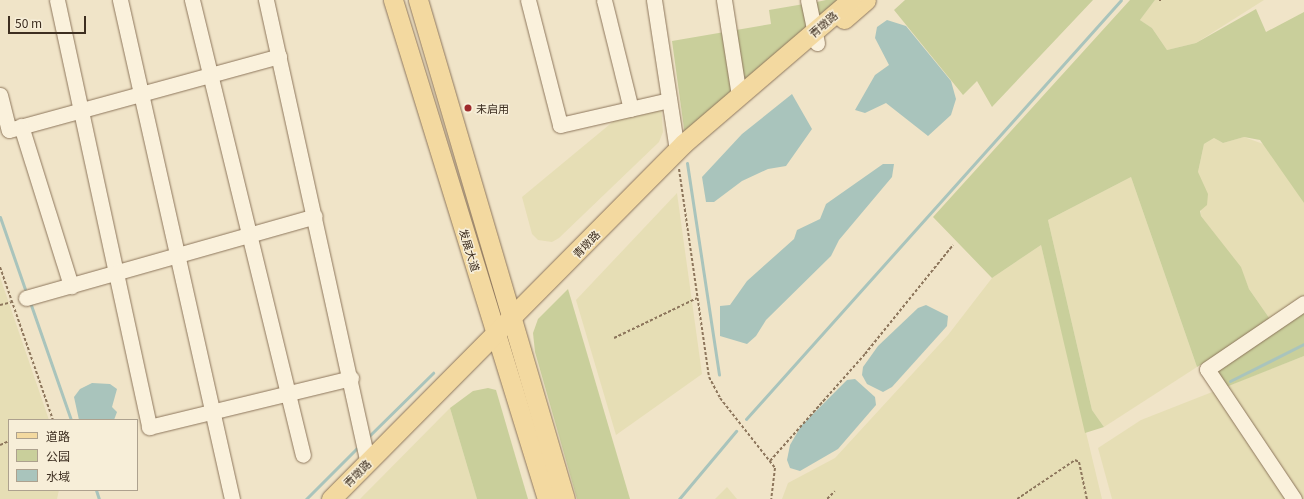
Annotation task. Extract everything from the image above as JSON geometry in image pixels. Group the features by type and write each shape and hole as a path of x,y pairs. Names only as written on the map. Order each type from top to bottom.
{"main road":[{"name":"发展大道","path":"393,0 505,334 564,499"},
{"name":"发展大道","path":"418,0 547,499"},
{"name":"青墩路","path":"678,157 816,37 851,0"},
{"name":"青墩路","path":"349,499 505,334 739,96 866,0"},
{"name":"青墩路","path":"331,499 365,448 505,334"}],"street":[{"path":"57,0 149,427 213,413 351,378"},
{"path":"120,0 232,499"},
{"path":"192,0 290,393 303,455"},
{"path":"266,0 351,378 365,448"},
{"path":"528,0 560,125 669,100"},
{"path":"604,0 631,109"},
{"path":"654,0 678,157"},
{"path":"724,0 739,96"},
{"path":"808,0 816,37"},
{"path":"0,95 10,130 279,56"},
{"path":"21,126 71,286"},
{"path":"26,298 315,216"},
{"path":"1294,499 1207,369 1304,303"}],"path":[{"path":"678,157 709,377 720,398 775,468 771,499"},
{"path":"770,461 865,354 953,245"},
{"path":"0,267 53,419"},
{"path":"614,338 697,298"},
{"path":"1017,499 1075,460 1079,462 1087,499"},
{"path":"827,499 835,491"}],"shaded area":[{"path":"1155,0 1264,0 1196,43 1167,50 1152,28 1140,20"},
{"path":"661,105 663,132 659,142 559,238 552,242 538,240 532,234 522,197 621,115"},
{"path":"1244,137 1266,145 1304,203 1304,300 1272,322 1249,289 1240,267 1201,216 1198,172 1204,144 1214,138 1223,143"},
{"path":"1131,177 1197,367 1104,427 1092,410 1048,220"},
{"path":"677,193 702,374 616,435 576,300"},
{"path":"1041,245 1102,499 782,499 788,483 835,458 948,335 992,278"},
{"path":"0,277 49,419 8,419 8,491 59,491 57,499 0,499"},
{"path":"1304,356 1304,499 1112,499 1098,448 1141,420"},
{"path":"450,408 477,499 360,499"},
{"path":"727,487 737,499 715,499"}],"green space":[{"path":"826,0 844,0 816,24 812,3"},
{"path":"905,0 1093,0 992,107 977,81 963,95 894,10"},
{"path":"1130,0 1155,0 1140,20 1152,28 1167,50 1196,43 1256,9 1266,32 1304,12 1304,203 1260,140 1244,137 1223,143 1214,138 1204,144 1198,172 1208,194 1207,205 1200,211 1201,216 1241,267 1249,289 1272,322 1197,367 1131,177 1048,220 1092,410 1104,427 1085,433 1041,245 992,278 933,217"},
{"path":"804,4 809,31 685,136 672,41 771,24 769,10"},
{"path":"568,289 630,499 577,499 535,352 533,333 538,319"},
{"path":"1304,310 1304,356 1226,387 1214,370"},
{"path":"488,388 496,390 528,499 477,499 450,408 473,391"}],"water":[{"path":"887,20 906,26 951,81 956,99 951,115 928,136 886,103 865,113 855,110 875,75 889,65 875,38 877,27"},
{"path":"792,94 812,129 786,166 768,169 742,181 714,202 706,202 702,177 742,134"},
{"path":"883,164 894,164 892,177 839,240 831,256 766,320 756,336 747,344 720,336 720,306 730,305 747,281 794,239 797,230 820,219 826,204"},
{"path":"926,305 948,316 947,326 892,387 883,392 867,384 862,375 863,367 878,346 918,308"},
{"path":"855,379 875,397 876,405 838,449 800,471 790,468 787,460 790,445 801,426 847,380"},
{"path":"92,383 110,384 117,389 112,407 117,412 114,419 79,419 74,397 80,389"}],"waterway":[{"path":"746,419 1121,0"},
{"path":"687,163 719,375"},
{"path":"0,217 25,289"},
{"path":"31,305 71,419"},
{"path":"1230,381 1304,344"},
{"path":"367,438 433,373"},
{"path":"679,499 736,431"},
{"path":"306,499 359,446"},
{"path":"96,491 99,499"}],"place":[{"name":"未启用","path":"468,108"}]}
